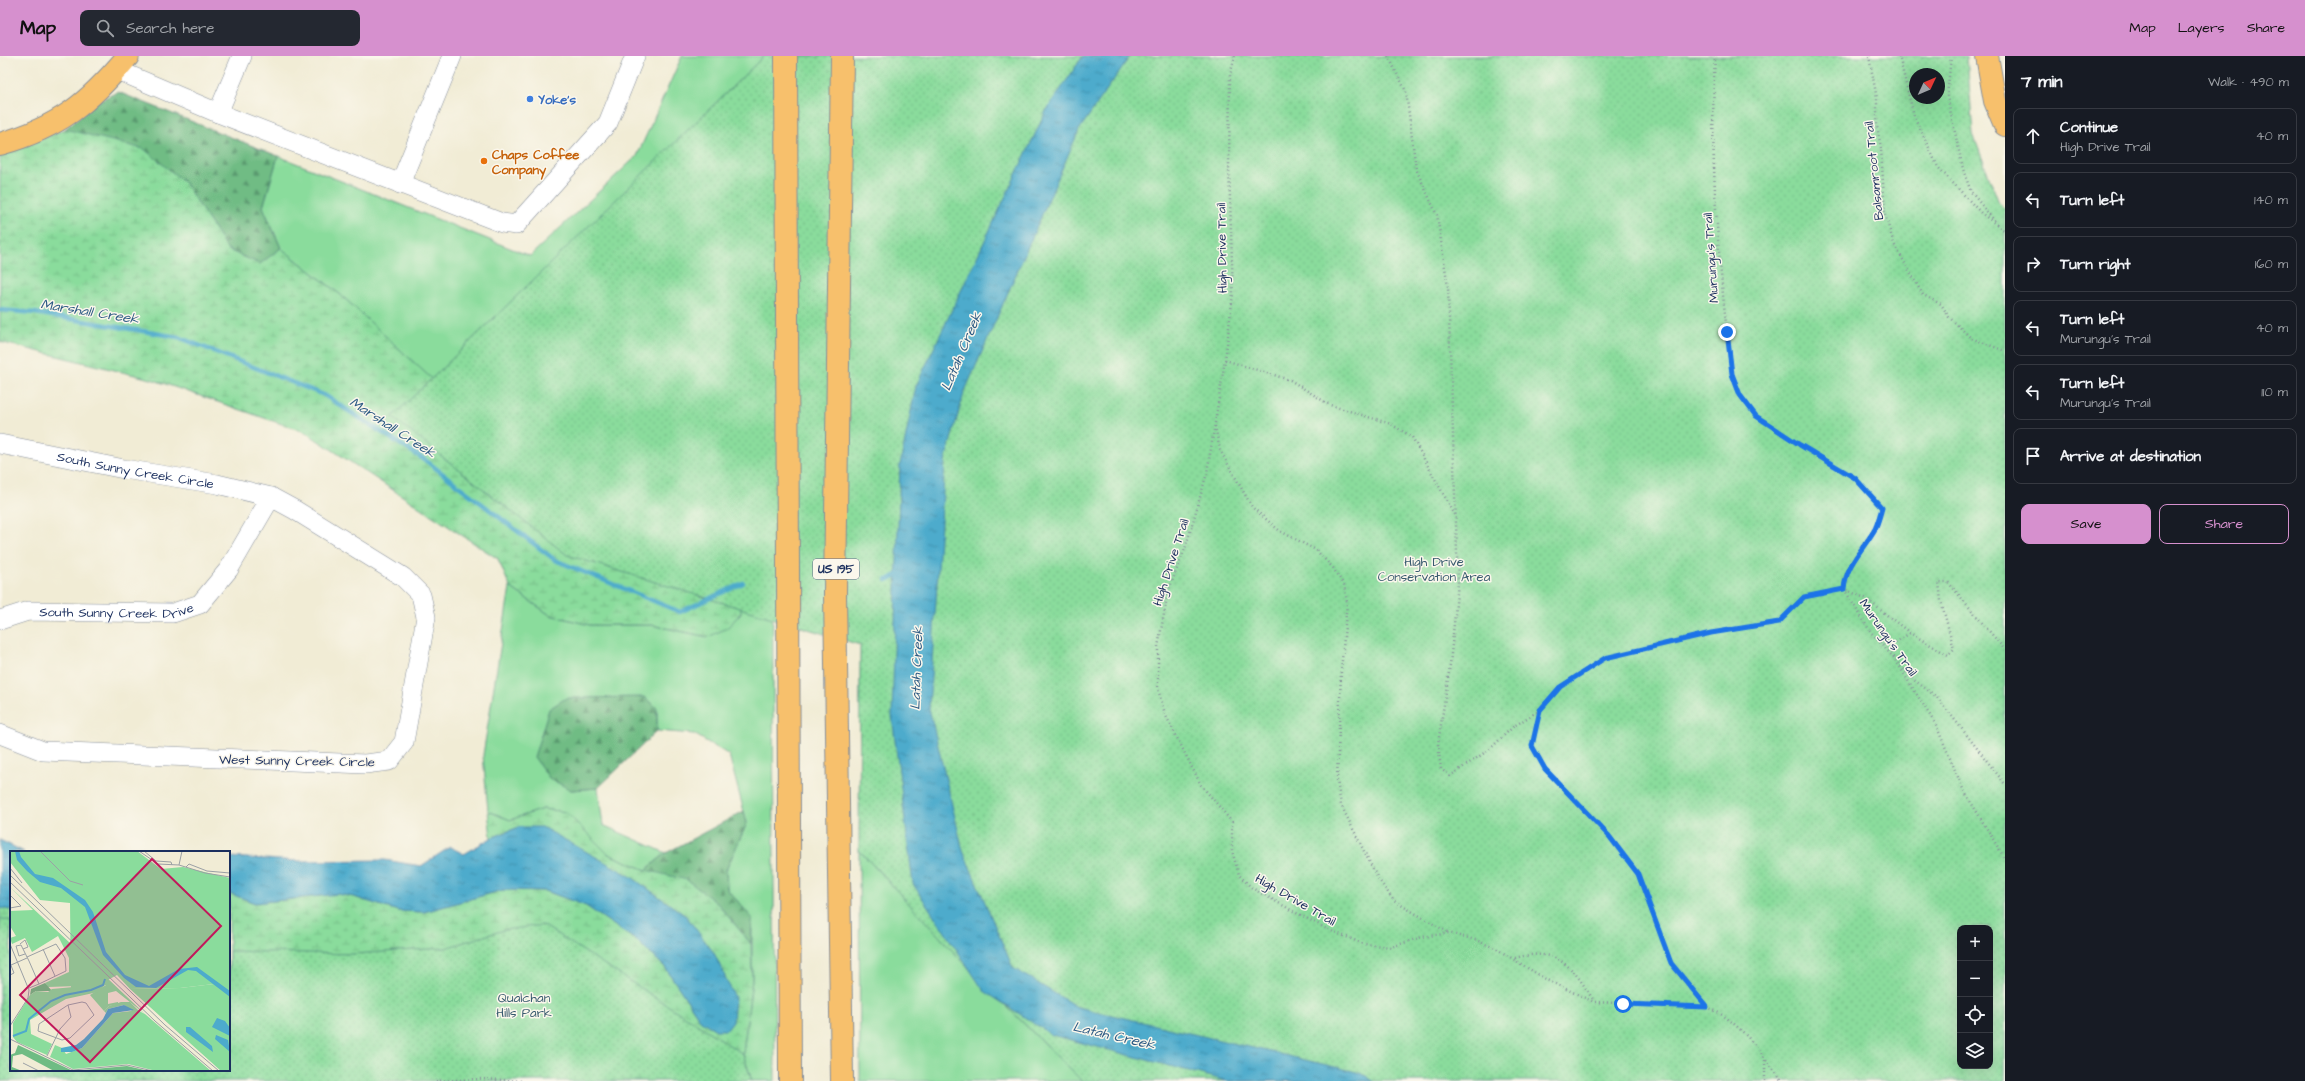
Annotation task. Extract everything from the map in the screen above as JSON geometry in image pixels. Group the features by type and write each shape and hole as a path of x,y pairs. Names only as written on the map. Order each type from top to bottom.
{"main road":[{"path":"786,56 790,1081"},
{"name":"US 195","path":"842,56 835,593 842,1081"},
{"path":"1986,56 1995,101 2005,125"},
{"path":"0,144 30,135 74,111 104,86 123,63"}],"street":[{"path":"218,113 242,56"},
{"path":"400,184 452,56"},
{"path":"123,63 218,113 502,223 516,225 608,123 635,56"},
{"name":"South Sunny Creek Circle","path":"0,444 124,469 217,484 271,497"},
{"name":"South Sunny Creek Drive","path":"0,620 28,611 173,613 200,604 229,569 271,497"},
{"name":"West Sunny Creek Circle","path":"0,734 43,751 365,764 389,761 404,742 426,618 421,595 403,577 295,510 271,497"}],"path":[{"name":"High Drive Trail","path":"1235,56 1230,75 1229,167 1233,294 1207,473 1188,539 1168,592 1158,647 1158,688 1165,714 1201,785 1232,822 1232,851 1239,875 1252,888 1329,930 1364,944 1390,946 1422,936 1450,933 1476,940 1514,958 1547,980 1594,1002 1707,1007 1723,1014 1734,1022 1783,1081"},
{"path":"1388,56 1406,91 1416,169 1437,215 1448,286 1458,584 1450,665 1438,744 1441,768 1450,776 1490,749 1514,726 1540,710 1560,687 1605,658 1711,633 1779,622 1804,597 1844,589 1865,598 1910,633 1948,656 1954,649 1941,601 1939,582 1948,582 2005,650"},
{"name":"Murungu's Trail","path":"1715,56 1714,84 1717,212 1732,374 1740,395 1756,416 1800,445 1855,478 1882,508 1875,528 1858,552 1845,576 1844,589 1870,631 1894,658 1936,725 1963,789 2005,859"},
{"name":"Balsamroot Trail","path":"1869,56 1877,99 1877,126 1882,154 1885,215 1894,244 1923,295 1941,304 1949,317 1971,338 2005,351"},
{"path":"1900,56 1914,116 1938,167 1981,213 2005,230"},
{"path":"1951,56 1947,96 1963,170 1971,192 2002,228"},
{"path":"1224,360 1290,380 1330,405 1391,424 1412,437 1456,516"},
{"path":"1214,424 1220,450 1252,507 1280,531 1316,550 1333,568 1344,585 1347,602 1341,672 1337,780 1341,805 1377,877 1394,901 1450,933"},
{"path":"1910,633 1893,644 1894,658 1914,680 1937,696 2005,784"},
{"path":"1540,710 1532,746 1545,769 1609,836 1638,874 1671,963 1707,1007"},
{"path":"1514,958 1531,954 1551,955 1566,964 1582,982 1594,1002"},
{"path":"1765,1059 1765,1081"},
{"path":"436,1081 480,1079 523,1081"}],"green space":[{"path":"682,56 768,56 771,271 775,1081 752,1081 743,1054 752,979 752,918 727,889 726,870 747,823 729,755 694,734 657,731 657,708 571,790 598,788 603,825 666,853 646,870 608,854 566,812 543,809 510,820 488,811 483,755 510,587 550,615 590,625 652,625 708,637 342,296 281,248 263,207 278,156 530,256 637,156"},
{"name":"High Drive Conservation Area","path":"764,56 1967,56 1973,134 1999,203 2005,209 2005,1081 1082,1081 978,978 859,850 860,645 567,555 392,417"},
{"path":"118,92 278,156 263,207 281,248 260,264 228,250 184,182 65,129 98,101"},
{"path":"65,129 144,149 184,182 228,250 260,264 281,248 342,296 471,415 735,521 741,613 727,628 708,637 652,625 590,625 550,615 510,587 498,559 305,432 151,379 0,342 0,153 23,147"},
{"path":"644,697 657,708 657,731 598,788 571,790 549,778 534,757 549,709 566,698"},
{"path":"543,809 566,812 608,854 646,870 687,880 718,904 751,944 752,979 743,1054 752,1081 230,981 230,893 255,903 338,894 354,897 398,911 424,912 503,890 546,891 586,906 637,941 665,967 701,1021 733,1021 519,827 491,838 488,811 510,820"},
{"path":"744,811 747,823 726,870 727,889 752,918 751,944 718,904 646,870 666,853"},
{"path":"859,850 978,978 1082,1081 860,1081"},
{"path":"0,908 10,910 10,941 0,936"},
{"name":"Qualchan Hills Park","path":"0,918 10,921 10,1071 230,1071 230,951 352,954 445,948 504,930 543,925 743,1054 752,1081 0,1081"}],"water":[{"name":"Latah Creek","path":"1083,56 1130,56 1079,130 964,393 945,461 929,708 963,851 1013,968 1077,1007 1361,1073 1374,1081 1227,1081 1052,1035 984,991 913,884 892,716 900,465 916,386 1046,111"},
{"path":"519,827 542,827 630,876 686,916 714,953 735,998 733,1021 726,1030 716,1030 701,1021 665,967 637,941 586,906 546,891 503,890 424,912 398,911 354,897 338,894 255,903 230,893 230,857 300,861 385,860 421,866 450,847 464,854 491,838"},
{"path":"0,840 22,851 10,851 10,910 0,908"}],"waterway":[{"name":"Marshall Creek","path":"0,310 35,313 178,337 324,395 425,460 555,560 680,612 743,583"},
{"name":"Marshall Creek","path":"887,580 902,573"}],"place":[{"name":"Yoke's","path":"530,99"},
{"name":"Chaps Coffee Company","path":"484,161"}],"route":[{"path":"1623,1004 1707,1007 1671,963 1638,874 1609,836 1545,769 1532,746 1540,710 1560,687 1605,658 1711,633 1779,622 1787,616 1804,597 1844,589 1845,576 1858,552 1875,528 1882,508 1855,478 1800,445 1756,416 1740,395 1732,374 1727,332"}]}
